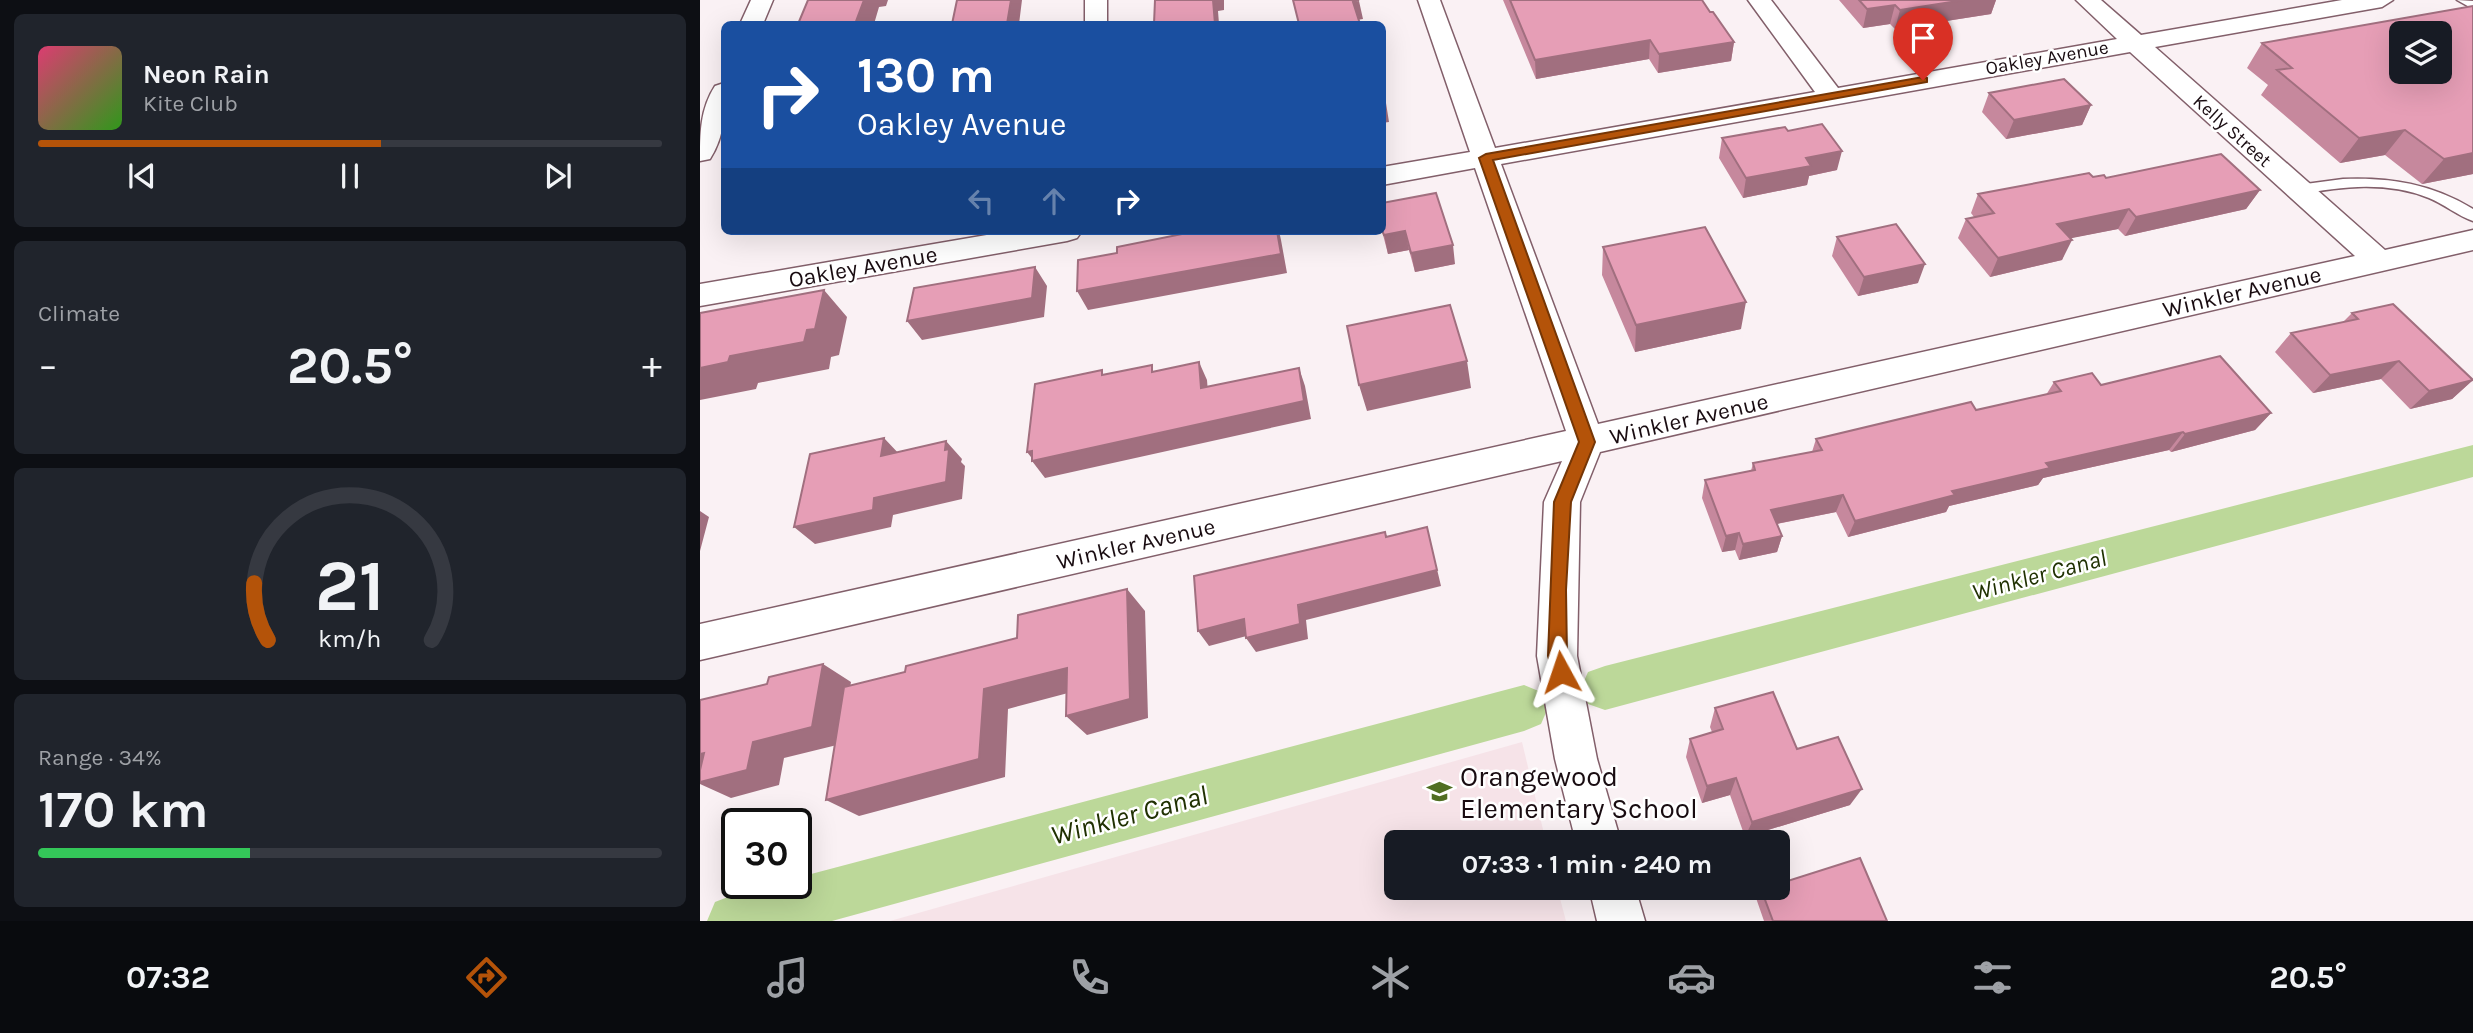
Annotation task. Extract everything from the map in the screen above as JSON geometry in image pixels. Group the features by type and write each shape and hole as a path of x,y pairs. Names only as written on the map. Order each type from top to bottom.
{"street":[{"path":"753,21 762,0"},
{"path":"1096,0 1096,21"},
{"path":"1429,0 1587,442 1562,502 1558,656 1576,759 1596,830"},
{"path":"1759,0 1830,95"},
{"name":"Kelly Street","path":"2087,0 2378,260"},
{"name":"Oakley Avenue","path":"1386,175 1830,95 2382,0"},
{"path":"700,153 721,98"},
{"name":"Oakley Avenue","path":"700,295 1044,235"},
{"name":"Winkler Avenue","path":"700,642 2473,240"},
{"path":"1615,900 1621,921"}],"lane":[{"path":"2463,0 2473,6"},
{"path":"2298,190 2325,184 2392,183 2430,192 2455,202 2473,216"}],"shaded area":[{"name":"Orangewood Elementary School","path":"1522,742 1543,830 1384,830 1384,900 1560,900 1566,921 890,921"}],"building":[{"path":"808,0 864,0 856,21 799,21"},
{"path":"957,0 1011,0 1008,21 953,21"},
{"path":"1155,0 1213,0 1215,21 1154,21"},
{"path":"1293,0 1359,0 1353,2 1359,21 1298,21"},
{"path":"1510,0 1702,0 1734,42 1659,54 1650,40 1535,60"},
{"path":"1859,0 1964,0 1900,10 1895,5 1867,9"},
{"path":"2473,6 2473,153 2444,159 2405,130 2359,138 2277,70 2292,68 2262,43"},
{"path":"2064,79 2091,105 2014,120 1989,93"},
{"path":"1822,124 1842,151 1806,158 1811,166 1746,178 1722,138 1785,127 1788,131"},
{"path":"2221,154 2260,190 2136,217 2129,209 2057,224 2072,240 1998,258 1966,219 1994,213 1978,194 2089,173 2093,177 2104,175 2106,178"},
{"path":"1436,193 1453,245 1411,253 1405,231 1386,235 1386,202"},
{"path":"1896,224 1925,264 1864,277 1837,237"},
{"path":"1705,227 1746,302 1636,325 1603,247"},
{"path":"1177,235 1278,235 1281,254 1077,291 1078,260 1117,253 1117,247"},
{"path":"1035,267 1032,298 907,321 914,288"},
{"path":"824,290 815,329 807,330 804,342 730,356 728,362 700,368 700,313"},
{"path":"2393,304 2473,380 2429,391 2399,361 2330,375 2291,333 2358,319 2352,313"},
{"path":"1450,305 1467,361 1359,385 1347,326"},
{"path":"2220,356 2271,413 2046,463 2050,468 1952,491 1955,495 1855,521 1843,495 1771,510 1782,536 1743,544 1739,533 1726,536 1705,480 1755,470 1753,463 1822,450 1816,439 1971,402 1976,410 2061,391 2054,382 2092,373 2101,385"},
{"path":"1199,362 1201,388 1299,368 1304,401 1032,461 1032,451 1027,452 1035,384 1102,370 1102,375 1152,365 1152,372"},
{"path":"884,438 881,456 946,441 945,450 949,449 946,482 874,498 873,510 794,527 810,454"},
{"path":"1427,527 1437,570 1298,605 1300,624 1246,638 1244,619 1198,631 1194,576 1385,532 1386,537"},
{"path":"1127,589 1130,699 1066,716 1067,668 984,689 979,759 826,800 844,687 905,672 906,666 1017,638 1018,615"},
{"path":"823,664 812,727 753,742 747,770 700,782 704,753 700,754 700,700 767,684 769,677"},
{"path":"1773,692 1797,749 1838,737 1862,789 1752,822 1736,778 1707,786 1690,739 1723,729 1715,708"},
{"path":"1860,858 1887,921 1773,921 1765,900 1790,900 1790,880"}],"waterway":[{"name":"Winkler Canal","path":"1605,688 2473,461"},
{"name":"Winkler Canal","path":"734,921 1524,708"}],"place":[{"name":"Orangewood Elementary School","path":"1440,792"}],"route":[{"path":"1561,672 1558,656 1557,590 1562,502 1587,442 1486,158 1923,80"}]}
